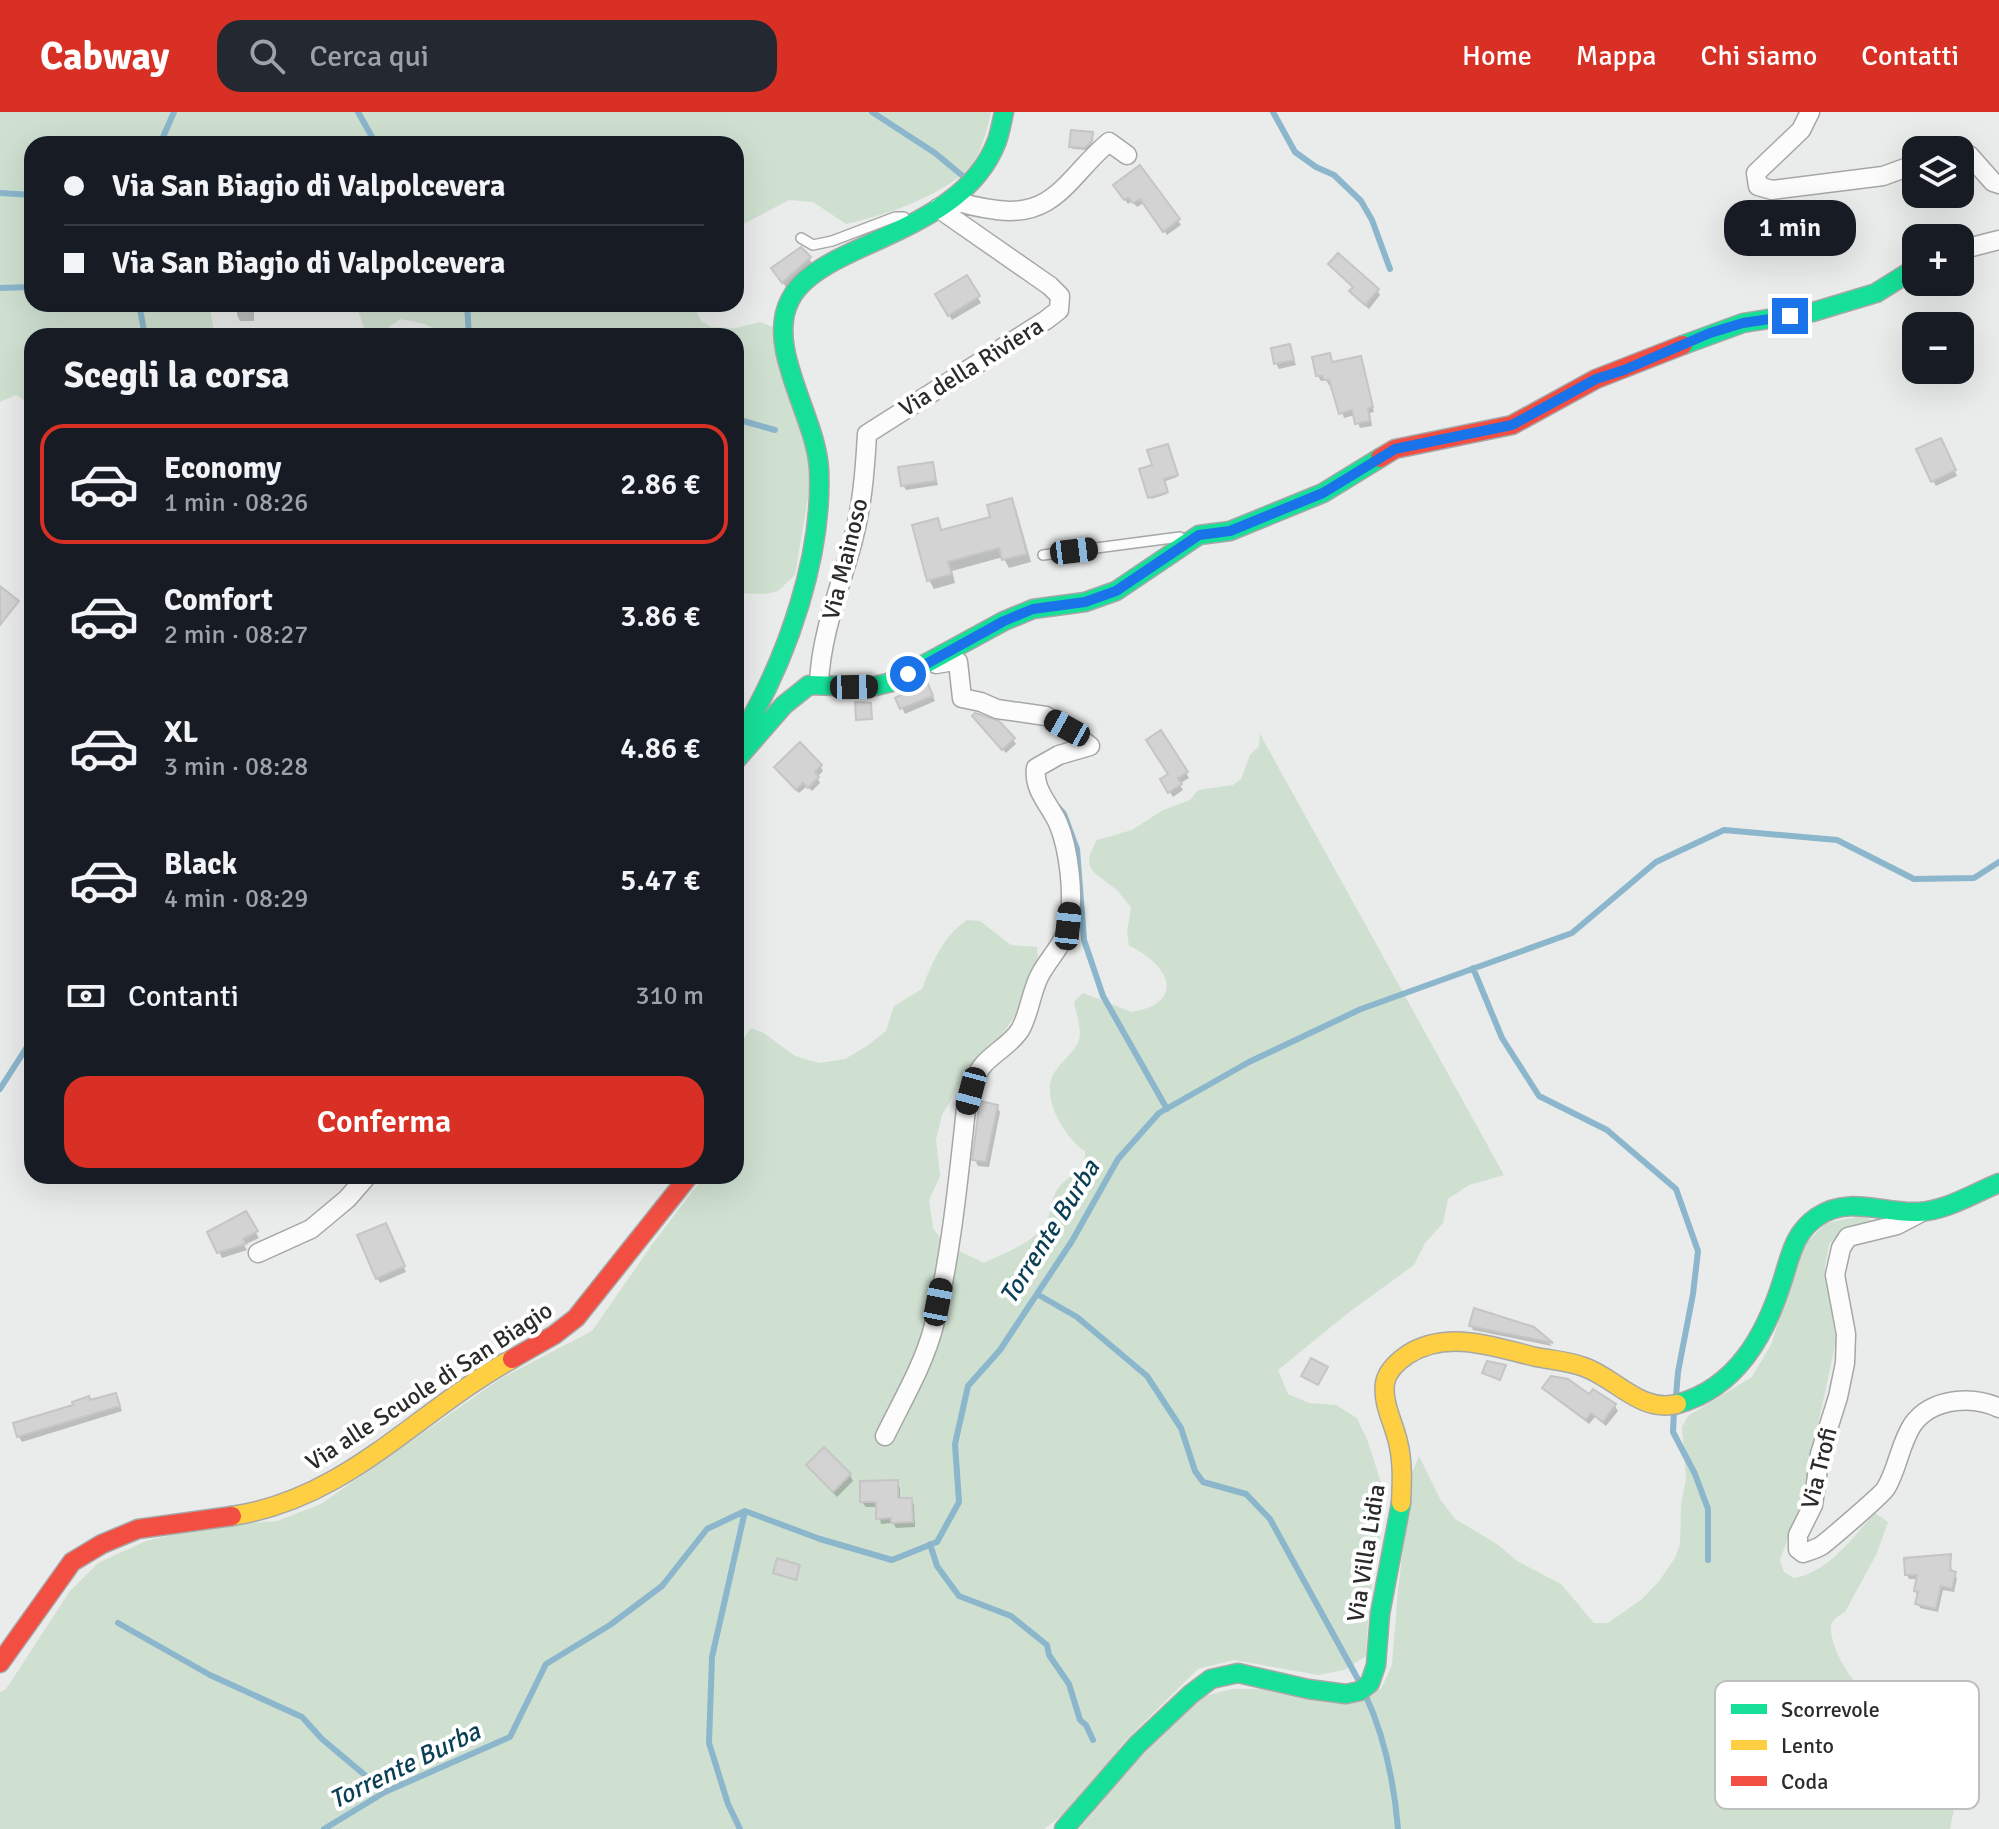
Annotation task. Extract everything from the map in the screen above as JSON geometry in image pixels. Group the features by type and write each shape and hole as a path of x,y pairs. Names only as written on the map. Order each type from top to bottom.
{"street":[{"path":"744,729 761,705 796,606 818,525 819,470 813,432 784,349 784,313 802,283 824,266 946,204 992,157 1004,112"},
{"path":"1810,112 1801,130 1756,173 1758,186 1772,190 1883,176 1902,169"},
{"path":"946,204 1026,211 1053,199 1109,142 1127,155"},
{"path":"1974,161 1993,182 1999,184"},
{"name":"Via della Riviera","path":"867,434 1059,310 1060,296 1050,286 946,204"},
{"path":"1974,246 1999,240"},
{"path":"744,751 800,690 819,683 837,687 871,687 892,682 1004,621 1033,609 1085,602 1116,591 1199,535 1230,531 1323,493 1395,449 1512,425 1596,379 1710,333 1743,323 1813,312 1876,293 1902,277"},
{"name":"Via Mainoso","path":"819,683 822,646 853,541 867,434"},
{"path":"885,1436 915,1375 932,1331 954,1218 966,1109 971,1091 982,1066 1021,1028 1040,974 1058,948 1068,926 1071,899 1066,844 1057,820 1045,804 1035,777 1036,768 1059,755 1090,746 1046,716 997,709 962,698 958,662 923,666"},
{"path":"1920,1213 1999,1183"},
{"path":"258,1253 311,1229 360,1184"},
{"name":"Via alle Scuole di San Biagio","path":"0,1663 72,1562 102,1544 138,1529 251,1513 289,1503 334,1482 490,1371 554,1335 576,1318 683,1184"},
{"name":"Via Villa Lidia","path":"1064,1829 1081,1814 1126,1757 1194,1691 1213,1677 1236,1672 1348,1694 1359,1692 1370,1684 1376,1666 1378,1631 1402,1484 1398,1441 1386,1406 1385,1378 1400,1360 1416,1348 1468,1340 1588,1368 1654,1406 1675,1405 1710,1391 1743,1363 1756,1345 1782,1284 1797,1234 1805,1225 1824,1213 1849,1205 1866,1204 1920,1213"},
{"name":"Via Trofi","path":"1920,1213 1897,1225 1848,1237 1841,1248 1835,1275 1846,1334 1845,1363 1820,1454 1813,1505 1798,1535 1798,1549 1803,1553 1819,1547 1885,1490 1914,1422 1926,1413 1941,1405 1967,1400 1999,1408"}],"lane":[{"path":"801,238 813,245 895,217 920,218"},
{"path":"1043,555 1199,535"}],"green space":[{"path":"0,112 991,112 976,158 955,180 893,211 846,224 813,202 789,200 744,224 744,136 24,136 24,312 210,312 214,328 24,328 24,400 16,395 0,402"},
{"path":"359,312 697,312 701,321 711,327 736,328 432,328 400,319 388,328 364,328"},
{"path":"760,322 773,327 814,462 795,575 778,591 744,593 744,328 736,328"},
{"path":"1260,734 1504,1175 1469,1185 1448,1199 1443,1223 1425,1243 1414,1265 1278,1370 1288,1394 1309,1403 1336,1405 1357,1418 1386,1498 1369,1603 1366,1656 1344,1670 1318,1675 1234,1660 1198,1669 1124,1742 1075,1806 1044,1829 0,1829 0,1692 6,1689 70,1591 98,1563 146,1541 208,1526 277,1521 321,1504 500,1379 592,1331 698,1184 744,1184 744,1038 751,1028 764,1033 795,1056 819,1063 845,1059 886,1031 894,1006 922,989 945,942 967,920 980,921 1011,945 1037,947 1038,959 1019,1010 996,1043 968,1070 942,1115 936,1140 940,1176 929,1200 933,1228 951,1247 984,1263 1036,1235 1047,1221 1057,1190 1079,1171 1084,1160 1085,1151 1063,1127 1050,1094 1053,1075 1079,1040 1074,1002 1083,993 1132,1012 1157,1003 1167,987 1165,978 1153,962 1129,946 1127,933 1131,907 1116,889 1091,868 1092,850 1097,840 1132,830 1163,810 1190,800 1198,790 1233,785 1241,779 1250,755 1259,746"},
{"path":"1861,1216 1874,1221 1846,1227 1829,1244 1825,1267 1836,1341 1801,1503 1780,1560 1784,1572 1794,1578 1818,1569 1839,1553 1875,1513 1888,1522 1877,1553 1845,1612 1836,1618 1831,1627 1838,1654 1854,1681 1715,1681 1715,1809 1954,1809 1950,1829 1079,1829 1134,1763 1201,1697 1232,1689 1381,1689 1392,1665 1412,1473 1419,1456 1440,1499 1455,1519 1497,1544 1517,1561 1561,1584 1594,1623 1608,1623 1642,1599 1660,1580 1675,1558 1680,1544 1681,1505 1686,1479 1682,1427 1688,1416 1752,1377 1772,1343 1799,1250 1826,1223"}],"building":[{"path":"1071,130 1093,132 1092,141 1085,148 1069,147"},
{"path":"1140,165 1180,219 1163,232 1140,199 1133,203 1128,198 1124,200 1113,185"},
{"path":"801,247 811,257 782,283 771,268"},
{"path":"1338,253 1379,289 1365,305 1349,291 1353,287 1328,264"},
{"path":"967,275 980,296 948,316 935,294"},
{"path":"1290,344 1294,360 1274,364 1271,348"},
{"path":"1330,353 1332,362 1361,356 1373,407 1368,408 1370,421 1355,424 1352,410 1339,414 1329,380 1316,376 1312,357"},
{"path":"1941,438 1956,470 1931,482 1916,449"},
{"path":"1168,444 1178,475 1164,479 1168,492 1148,498 1139,469 1152,465 1147,450"},
{"path":"933,462 936,481 901,486 898,467"},
{"path":"1012,498 1027,554 1002,560 999,548 948,562 952,574 927,581 912,525 938,518 941,530 990,517 987,505"},
{"path":"0,586 19,601 0,625"},
{"path":"927,681 933,696 900,709 895,698"},
{"path":"855,702 871,703 872,719 856,720"},
{"path":"975,713 999,721 1015,738 1002,750 972,716"},
{"path":"1161,730 1188,772 1178,778 1182,784 1168,793 1160,779 1168,774 1146,740"},
{"path":"800,742 822,765 815,772 819,777 808,788 803,783 796,790 774,767"},
{"path":"980,1101 998,1105 986,1162 972,1160"},
{"path":"246,1211 258,1231 243,1239 246,1244 217,1253 207,1232"},
{"path":"386,1223 405,1266 376,1279 357,1235"},
{"path":"1474,1308 1534,1327 1553,1343 1469,1326"},
{"path":"1311,1358 1328,1367 1318,1385 1301,1376"},
{"path":"1487,1361 1506,1365 1500,1380 1482,1373"},
{"path":"1551,1376 1568,1379 1589,1394 1593,1389 1616,1404 1603,1422 1591,1413 1586,1420 1542,1388"},
{"path":"116,1393 120,1406 17,1437 13,1423 73,1405 72,1402 89,1396 90,1400"},
{"path":"824,1447 851,1474 833,1492 806,1465"},
{"path":"898,1480 898,1498 912,1498 913,1522 891,1523 891,1518 876,1519 876,1502 860,1502 860,1481"},
{"path":"1951,1554 1950,1570 1956,1572 1952,1589 1941,1586 1936,1609 1915,1604 1917,1575 1905,1575 1904,1558"},
{"path":"777,1558 800,1565 796,1580 773,1573"}],"waterway":[{"path":"164,136 174,112"},
{"path":"358,112 372,136"},
{"path":"872,112 935,153 964,177"},
{"path":"1273,112 1295,152 1334,175 1361,201 1372,220 1390,269"},
{"path":"0,193 24,194"},
{"path":"0,288 24,287"},
{"path":"140,312 144,328"},
{"path":"468,312 468,328"},
{"path":"744,421 775,430"},
{"path":"1058,807 1064,814 1077,849 1084,940 1103,996 1167,1109"},
{"name":"Torrente Burba","path":"324,1829 385,1792 510,1737 546,1664 610,1625 662,1586 707,1529 745,1511 820,1539 892,1560 937,1542 959,1502 955,1444 968,1386 1000,1350 1072,1241 1118,1159 1159,1113 1249,1062 1361,1009 1572,933 1656,862 1724,830 1837,840 1914,879 1974,878 1999,862"},
{"path":"1473,968 1502,1038 1539,1096 1607,1130 1676,1189 1698,1251 1676,1396"},
{"path":"0,1089 24,1052"},
{"path":"1037,1294 1077,1317 1147,1376 1181,1428 1195,1471 1203,1482 1246,1494 1270,1519 1360,1683"},
{"path":"1674,1411 1673,1432 1695,1474 1708,1509 1708,1560"},
{"path":"740,1829 728,1804 709,1743 712,1657 745,1511"},
{"path":"930,1544 937,1566 959,1596 1011,1616 1047,1645 1049,1655 1069,1684 1080,1720 1093,1740"},
{"path":"118,1623 210,1675 302,1717 322,1739 385,1792"},
{"path":"1365,1694 1388,1760 1398,1829"}],"traffic: fast":[{"path":"745,729 775,670 800,604 809,570 819,502 816,448 787,361 784,319 790,300 794,292 822,268 912,224 953,198 986,163 997,141 1004,112"},
{"path":"1683,345 1743,323 1813,312 1876,293 1902,277"},
{"path":"744,751 784,705 809,685 871,687 892,682 1004,621 1033,609 1085,602 1116,591 1199,535 1230,531 1323,493 1380,458"},
{"path":"1677,1404 1716,1385 1746,1356 1768,1319 1794,1245 1803,1230 1817,1217 1842,1207 1854,1206 1905,1212 1928,1211 1999,1183"},
{"path":"1064,1829 1137,1745 1211,1679 1238,1673 1346,1694 1360,1691 1370,1683 1376,1665 1380,1614 1401,1503"}],"traffic: slow":[{"path":"1401,1503 1401,1457 1387,1406 1385,1383 1396,1364 1422,1347 1471,1342 1566,1362 1596,1372 1651,1404 1677,1404"},
{"path":"232,1516 273,1507 311,1492 346,1473 477,1380 512,1359"}],"traffic: jam":[{"path":"1380,458 1395,449 1512,425 1596,379 1683,345"},
{"path":"512,1359 554,1335 576,1318 683,1184"},
{"path":"0,1663 72,1562 102,1544 138,1529 232,1516"}],"route":[{"path":"908,674 1004,621 1033,609 1085,602 1116,591 1199,535 1230,531 1323,493 1395,449 1512,425 1596,379 1710,333 1743,323 1790,316"}]}
